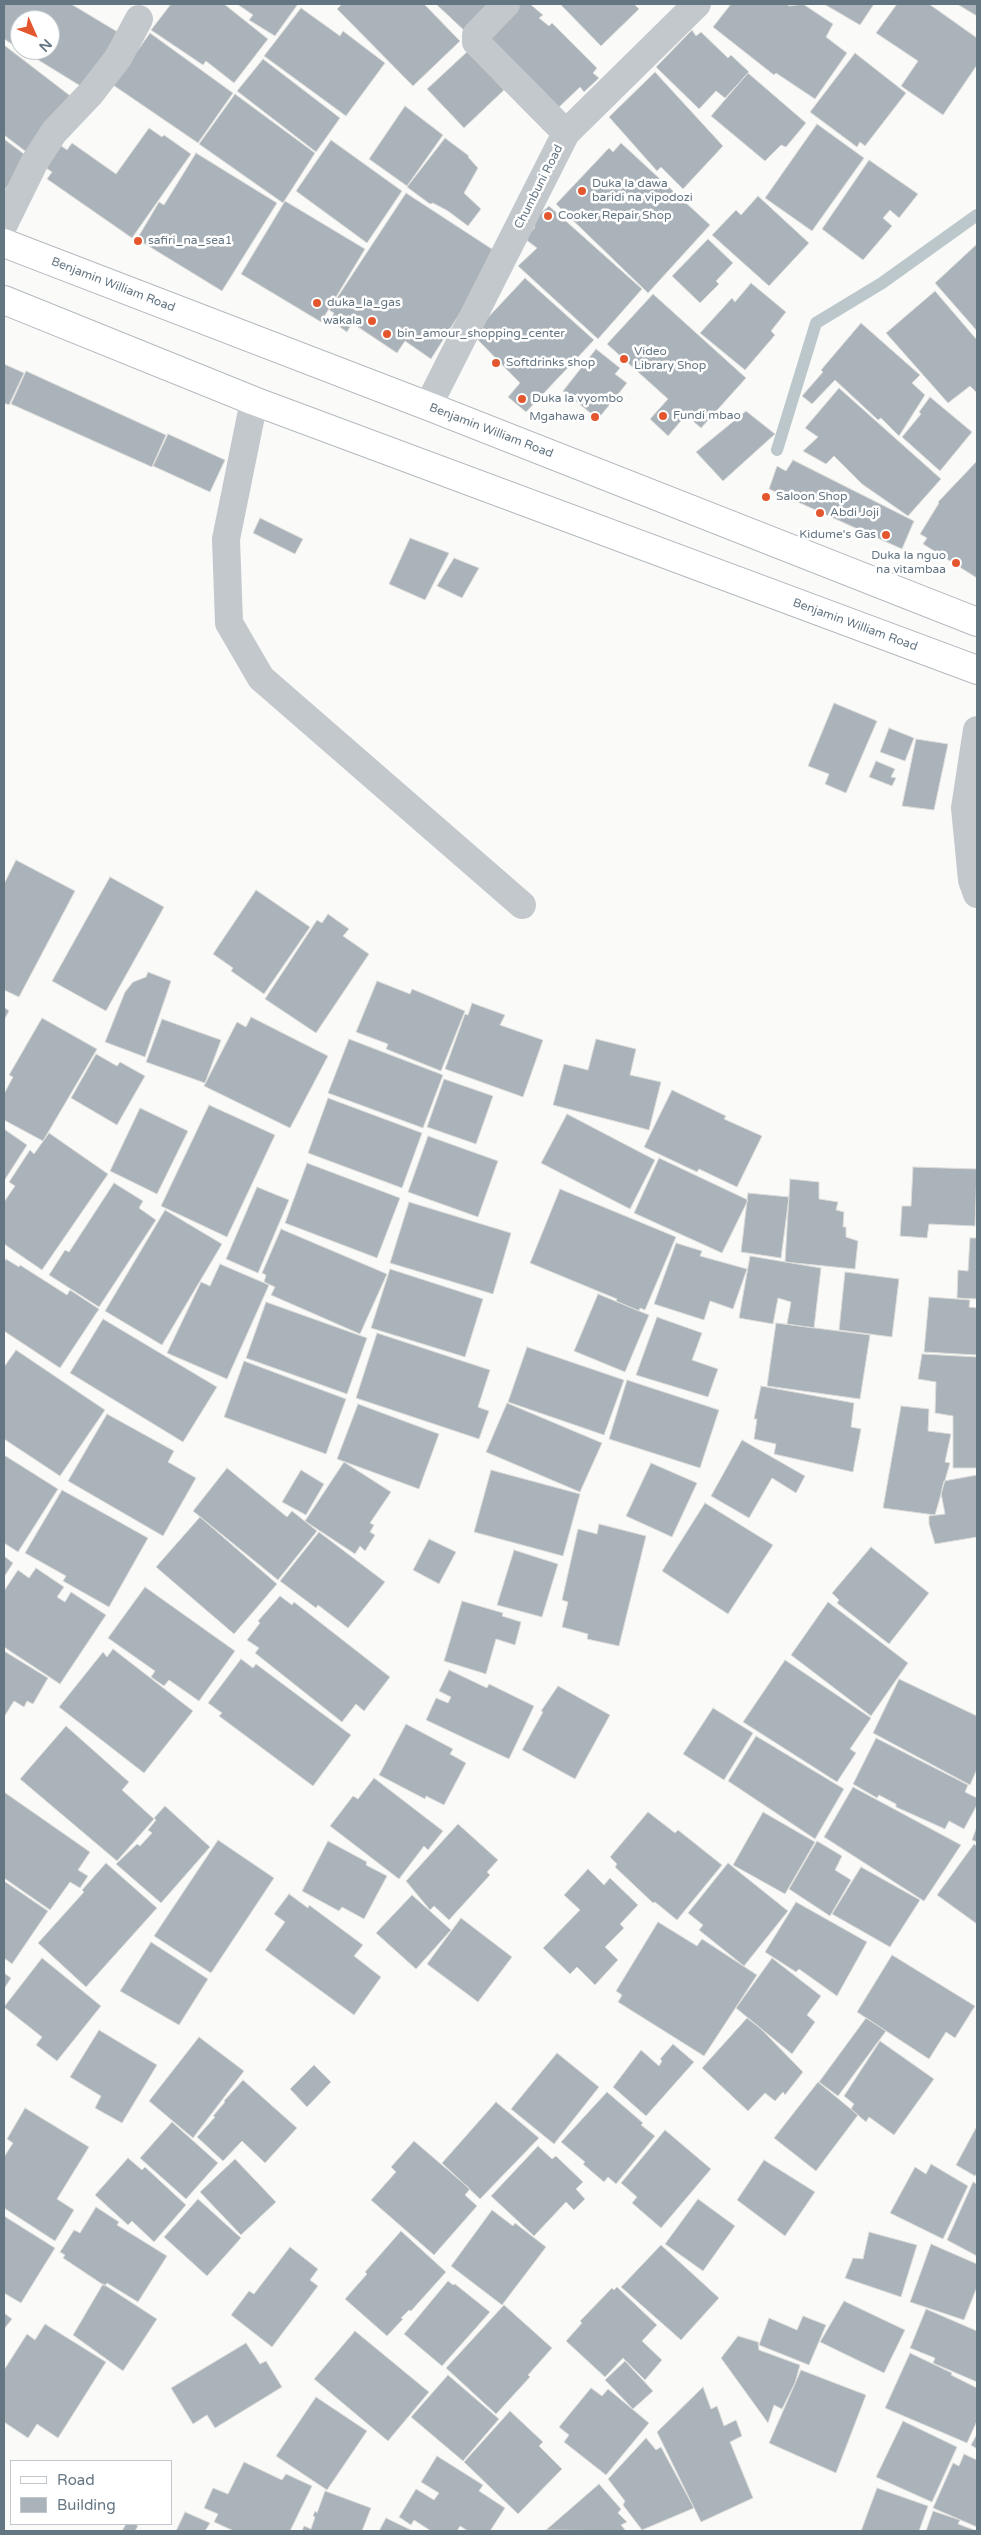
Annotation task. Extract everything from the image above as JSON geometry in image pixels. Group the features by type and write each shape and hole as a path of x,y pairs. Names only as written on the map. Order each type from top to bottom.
{"main road":[{"name":"Benjamin William Road","path":"4,243 428,406 977,622"},
{"name":"Benjamin William Road","path":"4,300 254,401 977,670"}],"street":[{"path":"506,4 476,35 476,42 566,134"},
{"name":"Chumbuni Road","path":"428,406 566,134 698,4"},
{"path":"4,224 34,163 54,132 91,93 118,58 139,19"},
{"path":"254,401 226,539 229,622 261,678 522,905"},
{"path":"977,730 965,808 972,880 977,894"}],"building":[{"path":"4,4 71,4 121,34 87,90 38,60 60,60 60,10 10,10 10,43 4,39"},
{"path":"171,4 224,4 268,39 234,83 206,61 203,65 151,30"},
{"path":"237,4 298,4 275,36 249,20 253,15"},
{"path":"342,4 424,4 460,41 413,86 337,9"},
{"path":"436,4 500,4 469,35"},
{"path":"509,4 530,4 543,15 539,18 549,26 552,23 597,68 593,73 599,78 584,92 580,87 555,111 478,34"},
{"path":"560,4 634,4 639,9 601,46"},
{"path":"731,4 787,4 789,6 803,4 833,24 826,37 847,53 815,99 776,73 774,75 713,27"},
{"path":"824,4 874,4 860,25"},
{"path":"897,4 929,4 977,38 977,65 943,115 901,86 918,61 876,33"},
{"path":"957,4 977,4 977,16"},
{"path":"301,8 340,36 343,31 385,63 346,116 264,56"},
{"path":"692,30 696,36 701,32 728,58 731,55 749,72 725,98 716,91 699,109 656,67"},
{"path":"150,33 233,93 198,143 113,85"},
{"path":"4,45 10,50 10,60 24,60 73,98 29,154 4,135"},
{"path":"468,51 504,90 464,128 427,89"},
{"path":"855,53 906,93 865,146 860,142 857,147 810,112"},
{"path":"263,59 340,118 316,152 237,91"},
{"path":"655,72 723,146 683,189 661,167 657,171 609,117"},
{"path":"748,73 806,123 786,147 781,145 765,161 711,116"},
{"path":"235,94 315,153 283,203 199,144"},
{"path":"405,106 443,135 407,186 369,159"},
{"path":"817,124 864,158 812,231 765,198"},
{"path":"149,128 162,137 164,135 191,154 132,238 47,179 52,172 40,164 56,142 67,150 72,143 116,174"},
{"path":"445,138 469,156 478,168 464,193 481,209 468,226 448,211 433,203 430,204 407,187"},
{"path":"4,139 28,157 4,191"},
{"path":"331,140 402,191 367,243 296,191"},
{"path":"621,143 710,225 648,293 556,204 609,148 613,152"},
{"path":"196,153 277,203 222,291 137,239 159,202 164,205"},
{"path":"869,160 918,194 899,218 890,210 883,218 892,226 863,260 822,229"},
{"path":"406,193 498,253 431,359 405,341 397,353 352,323 347,332 330,320 334,313 329,310"},
{"path":"758,196 809,243 769,286 712,235 736,210 741,215"},
{"path":"285,201 365,249 321,322 241,274"},
{"path":"549,206 642,289 598,339 518,266 537,248 525,239 535,227 531,222"},
{"path":"708,239 733,263 716,281 719,284 700,303 672,276"},
{"path":"977,244 977,331 935,283"},
{"path":"525,278 594,340 526,412 508,397 520,383 475,337 483,329 480,326"},
{"path":"751,283 786,312 771,331 775,335 745,370 700,333 732,298 735,302"},
{"path":"935,291 977,340 977,393 970,386 948,403 886,333"},
{"path":"653,294 746,378 701,428 686,415 668,436 650,419 668,399 607,344"},
{"path":"861,323 920,375 912,383 925,395 899,436 881,418 878,420 835,380 812,404 802,396 823,372 821,370"},
{"path":"596,349 620,368 615,374 627,383 598,419 563,391"},
{"path":"4,364 24,373 9,405 4,403"},
{"path":"26,371 166,435 152,467 11,404"},
{"path":"839,388 941,479 908,516 862,484 834,456 826,464 803,451 818,437 805,428"},
{"path":"930,397 972,432 940,471 902,437 921,414 919,412"},
{"path":"746,411 775,434 723,481 696,452"},
{"path":"168,434 225,460 210,492 153,466"},
{"path":"793,460 914,521 902,549 769,489 777,466 786,471"},
{"path":"977,461 977,578 923,544 927,538 920,534 938,502"},
{"path":"260,518 303,539 295,554 253,533"},
{"path":"410,538 449,553 425,600 389,584"},
{"path":"454,558 479,568 462,598 437,586"},
{"path":"834,703 877,721 846,793 825,784 829,774 808,766"},
{"path":"889,728 914,738 905,761 880,752"},
{"path":"916,739 948,744 934,810 902,806"},
{"path":"876,761 895,769 891,777 896,778 892,786 869,777"},
{"path":"16,860 75,891 19,997 4,990 4,884"},
{"path":"110,877 164,907 106,1011 52,981"},
{"path":"256,890 310,927 264,994 231,971 233,968 213,954"},
{"path":"328,914 349,929 343,936 369,954 316,1033 265,999 317,920 322,923"},
{"path":"148,972 171,981 145,1057 105,1042 125,992 133,982 146,977"},
{"path":"377,981 410,994 412,989 465,1011 441,1071 386,1049 388,1044 356,1032"},
{"path":"472,1003 505,1015 500,1025 543,1040 523,1097 445,1069 465,1014 468,1015"},
{"path":"4,1007 9,1011 4,1020"},
{"path":"251,1017 328,1056 290,1128 204,1086 237,1022 246,1027"},
{"path":"42,1018 97,1049 43,1141 4,1120 4,1094 13,1077 9,1075"},
{"path":"162,1019 221,1040 205,1083 146,1062"},
{"path":"349,1039 443,1075 423,1128 328,1093"},
{"path":"596,1039 636,1049 630,1075 661,1082 649,1130 553,1105 564,1064 588,1070"},
{"path":"96,1054 117,1066 120,1062 145,1076 117,1125 71,1098"},
{"path":"444,1079 493,1096 476,1144 427,1127"},
{"path":"672,1090 726,1116 724,1119 762,1136 737,1187 699,1169 697,1172 644,1147"},
{"path":"328,1098 422,1133 402,1188 308,1153"},
{"path":"209,1105 275,1135 227,1237 161,1206"},
{"path":"140,1108 188,1131 157,1194 110,1171"},
{"path":"567,1114 655,1160 630,1209 541,1163"},
{"path":"4,1129 27,1145 4,1181"},
{"path":"49,1133 108,1174 42,1270 4,1244 4,1202 15,1186 9,1182 30,1150 34,1154"},
{"path":"428,1136 498,1161 478,1217 408,1192"},
{"path":"659,1158 748,1200 722,1253 634,1213"},
{"path":"307,1163 400,1198 377,1258 285,1223"},
{"path":"913,1167 977,1169 975,1226 929,1224 927,1238 900,1236 902,1206 911,1206"},
{"path":"790,1179 819,1182 819,1199 838,1202 836,1210 844,1212 843,1227 846,1227 846,1237 858,1241 855,1269 785,1262"},
{"path":"114,1183 143,1201 139,1208 156,1220 99,1307 49,1275 65,1250 69,1252"},
{"path":"257,1187 289,1200 258,1273 226,1259"},
{"path":"560,1189 676,1237 645,1310 640,1308 639,1311 616,1301 617,1299 530,1263"},
{"path":"748,1193 789,1197 781,1258 741,1252"},
{"path":"409,1202 511,1233 493,1294 390,1263"},
{"path":"165,1210 222,1244 162,1345 105,1311"},
{"path":"281,1229 387,1274 360,1334 271,1295 275,1287 264,1282 266,1275 262,1273"},
{"path":"970,1238 977,1238 977,1299 957,1298 958,1270 968,1271"},
{"path":"676,1243 702,1251 700,1256 747,1269 733,1309 710,1301 704,1320 654,1304"},
{"path":"750,1256 821,1268 814,1328 787,1324 791,1302 778,1298 773,1324 739,1318"},
{"path":"6,1259 19,1267 20,1265 67,1295 70,1290 99,1309 60,1368 4,1331 4,1262"},
{"path":"220,1264 269,1285 227,1379 167,1353 201,1282 210,1286"},
{"path":"390,1269 483,1299 465,1357 371,1328"},
{"path":"845,1272 899,1279 892,1337 839,1330"},
{"path":"598,1294 649,1315 625,1372 574,1351"},
{"path":"929,1297 970,1300 969,1307 977,1308 977,1355 924,1352"},
{"path":"266,1302 367,1338 347,1394 246,1358"},
{"path":"657,1317 702,1333 692,1360 718,1369 708,1397 636,1375"},
{"path":"103,1319 217,1387 183,1442 70,1373"},
{"path":"776,1323 870,1335 860,1399 767,1386"},
{"path":"377,1333 490,1370 478,1407 489,1411 479,1439 356,1398"},
{"path":"527,1347 624,1380 604,1435 508,1402"},
{"path":"16,1350 105,1410 60,1476 4,1439 4,1367"},
{"path":"922,1354 977,1357 977,1468 953,1468 953,1416 935,1413 936,1382 918,1379"},
{"path":"244,1361 346,1399 326,1454 224,1417"},
{"path":"627,1380 719,1410 700,1468 609,1439"},
{"path":"761,1386 854,1403 851,1427 861,1429 853,1472 774,1454 776,1444 754,1439 757,1419 754,1419"},
{"path":"507,1403 602,1443 580,1492 486,1452"},
{"path":"358,1404 439,1434 419,1489 337,1459"},
{"path":"901,1406 929,1409 928,1431 951,1434 945,1462 950,1463 935,1515 883,1508"},
{"path":"107,1414 174,1451 168,1462 196,1478 163,1536 68,1481"},
{"path":"742,1440 805,1476 796,1493 772,1478 749,1518 711,1496"},
{"path":"4,1455 58,1489 18,1552 4,1543"},
{"path":"344,1462 391,1492 370,1523 374,1525 370,1532 375,1535 365,1551 360,1546 355,1554 305,1521"},
{"path":"651,1463 697,1483 672,1537 626,1516"},
{"path":"227,1468 287,1517 292,1511 317,1531 278,1580 193,1511"},
{"path":"301,1470 324,1484 306,1515 282,1502"},
{"path":"491,1470 580,1494 563,1556 474,1532"},
{"path":"977,1475 977,1537 935,1544 929,1524 929,1516 945,1514 941,1493 944,1481"},
{"path":"62,1490 148,1538 109,1607 63,1581 66,1576 25,1553"},
{"path":"705,1503 773,1545 728,1614 662,1571"},
{"path":"200,1517 277,1584 234,1634 156,1567"},
{"path":"599,1524 646,1536 619,1646 587,1639 588,1634 562,1627 568,1602 562,1600 578,1529 597,1534"},
{"path":"319,1532 385,1582 348,1628 318,1605 316,1608 280,1581"},
{"path":"429,1539 456,1552 439,1584 413,1570"},
{"path":"871,1547 929,1593 889,1644 837,1603 839,1600 832,1593"},
{"path":"514,1550 558,1564 542,1617 497,1605"},
{"path":"4,1556 13,1563 4,1577"},
{"path":"36,1568 64,1587 57,1597 65,1602 71,1592 106,1615 60,1684 4,1647 4,1591 18,1570 29,1578"},
{"path":"145,1587 235,1651 199,1701 169,1680 164,1686 151,1677 155,1671 108,1638"},
{"path":"280,1596 292,1605 294,1602 390,1677 364,1711 356,1704 342,1722 255,1653 259,1648 247,1640 260,1623 258,1621"},
{"path":"462,1601 503,1613 502,1616 521,1622 515,1645 496,1639 486,1674 444,1661"},
{"path":"828,1602 908,1663 871,1716 791,1655"},
{"path":"113,1649 193,1711 144,1773 59,1707 103,1652 107,1657"},
{"path":"4,1651 48,1678 33,1704 27,1701 24,1707 14,1701 4,1717"},
{"path":"241,1659 253,1668 256,1664 351,1735 313,1786 219,1716 222,1713 208,1703"},
{"path":"785,1660 871,1718 850,1749 856,1753 837,1782 743,1722"},
{"path":"449,1670 487,1688 489,1684 534,1706 509,1759 426,1720 436,1698 448,1703 451,1697 439,1691"},
{"path":"899,1679 977,1716 977,1769 970,1785 873,1733"},
{"path":"558,1686 610,1715 575,1779 522,1750 543,1712 541,1711"},
{"path":"713,1708 753,1733 724,1780 683,1754"},
{"path":"406,1724 453,1749 450,1754 466,1763 444,1805 426,1796 425,1799 379,1775"},
{"path":"66,1726 129,1782 122,1790 154,1819 117,1861 20,1779"},
{"path":"756,1736 844,1789 815,1839 728,1781"},
{"path":"876,1738 968,1785 965,1792 977,1798 977,1805 964,1829 949,1821 945,1829 896,1807 896,1804 879,1795 877,1798 853,1784"},
{"path":"374,1778 443,1831 428,1850 424,1846 399,1879 330,1826 353,1796 358,1799"},
{"path":"853,1787 961,1845 924,1901 824,1837"},
{"path":"4,1792 90,1852 78,1870 88,1876 80,1888 70,1882 50,1910 4,1878"},
{"path":"165,1806 210,1847 161,1903 116,1864 137,1844 140,1846 152,1833 148,1830 156,1820 154,1818"},
{"path":"648,1812 675,1833 678,1830 722,1865 677,1920 655,1902 653,1903 615,1867 617,1864 610,1857"},
{"path":"763,1812 815,1842 785,1894 733,1865"},
{"path":"458,1824 498,1860 487,1872 490,1875 449,1920 434,1906 430,1910 406,1881"},
{"path":"977,1826 977,1842 972,1840"},
{"path":"218,1840 274,1878 211,1973 154,1936"},
{"path":"328,1841 367,1862 366,1865 387,1876 364,1919 342,1907 339,1911 302,1891"},
{"path":"817,1841 842,1856 835,1870 851,1880 830,1916 789,1889"},
{"path":"974,1844 977,1846 977,1924 937,1895"},
{"path":"106,1863 157,1908 86,1987 38,1943 84,1892 82,1890"},
{"path":"728,1863 788,1911 744,1966 699,1930 703,1925 688,1913"},
{"path":"861,1867 920,1900 890,1947 832,1914"},
{"path":"588,1869 604,1885 610,1878 638,1905 620,1924 624,1928 605,1947 618,1960 595,1985 577,1967 570,1974 543,1948 580,1910 564,1895"},
{"path":"4,1881 48,1911 12,1964 4,1958"},
{"path":"289,1894 308,1908 309,1905 363,1945 354,1956 381,1977 354,2015 265,1950 285,1922 274,1914"},
{"path":"412,1895 451,1930 416,1969 376,1933"},
{"path":"796,1902 867,1942 837,1996 799,1969 796,1972 765,1952"},
{"path":"461,1918 512,1957 478,2002 427,1964"},
{"path":"658,1922 697,1946 702,1939 757,1975 704,2056 618,2002 622,1995 616,1991"},
{"path":"151,1942 208,1979 179,2025 120,1991"},
{"path":"892,1955 975,2006 955,2038 946,2032 929,2059 857,2012"},
{"path":"42,1958 101,2006 57,2061 36,2045 42,2037 4,2007"},
{"path":"772,1958 821,1996 807,2015 815,2022 792,2054 736,2008"},
{"path":"4,1973 11,1978 4,1989"},
{"path":"747,2018 761,2029 803,2072 785,2095 783,2092 775,2101 765,2093 748,2111 702,2068"},
{"path":"866,2018 886,2031 838,2096 819,2082"},
{"path":"99,2030 157,2065 122,2123 95,2108 101,2096 70,2077"},
{"path":"199,2037 244,2071 193,2138 149,2101"},
{"path":"880,2041 934,2079 894,2135 869,2117 866,2122 851,2109 854,2104 844,2096"},
{"path":"673,2044 694,2062 646,2116 613,2087 641,2050 659,2066 662,2061 660,2059"},
{"path":"557,2053 599,2087 554,2144 511,2109"},
{"path":"314,2065 331,2082 307,2107 290,2089"},
{"path":"243,2080 297,2128 265,2163 242,2141 223,2161 197,2137 215,2117 213,2116 224,2101"},
{"path":"818,2082 858,2115 816,2171 774,2138"},
{"path":"607,2092 655,2136 616,2184 608,2177 604,2182 583,2164 585,2162 561,2142"},
{"path":"496,2102 539,2138 480,2199 442,2163"},
{"path":"25,2108 89,2147 57,2199 74,2210 55,2241 4,2208 4,2157 13,2143 7,2139"},
{"path":"172,2122 218,2163 186,2199 140,2158"},
{"path":"977,2126 977,2173 975,2176 956,2165"},
{"path":"665,2130 711,2169 661,2228 632,2203 637,2197 621,2183"},
{"path":"414,2141 470,2189 465,2195 477,2206 434,2255 371,2200 396,2172 391,2167"},
{"path":"538,2146 552,2159 556,2156 583,2182 576,2189 585,2199 574,2210 566,2202 534,2236 491,2196"},
{"path":"128,2158 142,2170 145,2167 186,2205 154,2242 132,2221 128,2225 95,2195"},
{"path":"235,2159 276,2202 241,2235 200,2192"},
{"path":"764,2160 815,2192 785,2236 737,2200"},
{"path":"931,2164 968,2186 943,2239 890,2213 915,2167 926,2174"},
{"path":"973,2182 977,2184 977,2256 947,2240"},
{"path":"198,2199 241,2238 207,2276 164,2237"},
{"path":"698,2199 735,2226 703,2271 665,2244"},
{"path":"96,2207 119,2222 117,2225 167,2256 138,2302 107,2283 105,2286 63,2258 65,2255 60,2252 74,2230 80,2233"},
{"path":"492,2210 513,2226 515,2223 546,2247 502,2305 451,2266"},
{"path":"4,2216 55,2248 21,2303 4,2293"},
{"path":"401,2231 446,2272 411,2311 409,2310 401,2318 403,2319 387,2336 345,2299 367,2274 365,2272"},
{"path":"869,2232 917,2245 901,2297 845,2278 853,2258 863,2259"},
{"path":"931,2244 977,2264 977,2287 964,2320 910,2302"},
{"path":"661,2245 719,2298 681,2340 621,2287"},
{"path":"290,2247 318,2269 310,2280 318,2286 272,2347 231,2315 249,2291 254,2294"},
{"path":"448,2281 453,2285 455,2284 490,2312 442,2366 404,2334"},
{"path":"103,2284 157,2319 123,2371 73,2335"},
{"path":"617,2287 657,2325 642,2341 662,2360 645,2380 623,2358 605,2377 566,2341 582,2323 580,2321 612,2288 614,2290"},
{"path":"844,2301 905,2330 884,2373 820,2342"},
{"path":"504,2305 552,2348 528,2375 530,2377 496,2414 446,2368"},
{"path":"926,2309 977,2331 977,2382 933,2363 935,2358 910,2348"},
{"path":"4,2313 12,2319 4,2329"},
{"path":"803,2316 826,2325 809,2365 759,2345 769,2318 797,2330"},
{"path":"45,2324 106,2362 58,2438 37,2424 28,2438 4,2422 4,2370 27,2334 35,2340"},
{"path":"355,2331 429,2392 388,2441 314,2379"},
{"path":"738,2336 758,2342 759,2350 800,2365 795,2383 782,2409 774,2405 768,2423 721,2358"},
{"path":"246,2343 260,2364 266,2361 282,2387 215,2428 207,2415 193,2424 171,2388"},
{"path":"910,2353 952,2373 951,2375 977,2388 977,2421 967,2443 885,2408"},
{"path":"625,2361 653,2391 633,2409 605,2380"},
{"path":"801,2370 866,2395 836,2473 769,2443"},
{"path":"448,2375 499,2419 463,2461 411,2417"},
{"path":"703,2387 711,2409 717,2406 724,2426 736,2420 742,2436 730,2442 753,2498 701,2522 657,2432"},
{"path":"591,2388 602,2396 608,2389 649,2423 606,2475 564,2442 569,2435 559,2427"},
{"path":"316,2397 367,2431 327,2490 276,2456"},
{"path":"510,2411 543,2442 539,2446 562,2469 518,2514 464,2462"},
{"path":"903,2421 957,2447 932,2502 876,2477"},
{"path":"977,2434 977,2449 971,2445"},
{"path":"646,2438 656,2450 661,2447 694,2508 642,2530 623,2505 625,2501 608,2479"},
{"path":"964,2454 977,2460 977,2527 933,2508 953,2463 959,2466"},
{"path":"437,2456 483,2485 479,2491 505,2508 490,2531 468,2531 460,2526 457,2531 431,2531 414,2520 411,2525 399,2517 416,2489 434,2500 439,2493 421,2482"},
{"path":"244,2462 282,2480 286,2474 312,2486 290,2531 234,2531 214,2522 218,2514 204,2508 213,2488 228,2494"},
{"path":"599,2484 621,2509 618,2513 627,2522 621,2525 626,2531 546,2530"},
{"path":"877,2488 928,2506 919,2531 861,2531"},
{"path":"325,2491 371,2508 362,2531 302,2531 304,2526 311,2529 315,2517 313,2516 315,2511 317,2513"},
{"path":"933,2511 960,2520 958,2524 977,2531 926,2531"},
{"path":"185,2512 210,2523 205,2531 176,2531"},
{"path":"386,2518 413,2531 379,2531"},
{"path":"125,2525 138,2526 135,2531 122,2531"}],"waterway":[{"path":"777,450 816,323 882,283 977,215"}],"place":[{"name":"Duka la dawa baridi na vipodozi","path":"582,191"},
{"name":"Cooker Repair Shop","path":"548,216"},
{"name":"safiri_na_sea1","path":"138,241"},
{"name":"duka_la_gas","path":"317,303"},
{"name":"wakala","path":"372,321"},
{"name":"bin_amour_shopping_center","path":"387,334"},
{"name":"Video Library Shop","path":"624,359"},
{"name":"Softdrinks shop","path":"496,363"},
{"name":"Duka la vyombo","path":"522,399"},
{"name":"Fundi mbao","path":"663,416"},
{"name":"Mgahawa","path":"595,417"},
{"name":"Saloon Shop","path":"766,497"},
{"name":"Abdi Joji","path":"820,513"},
{"name":"Kidume's Gas","path":"886,535"},
{"name":"Duka la nguo na vitambaa","path":"956,563"}]}
